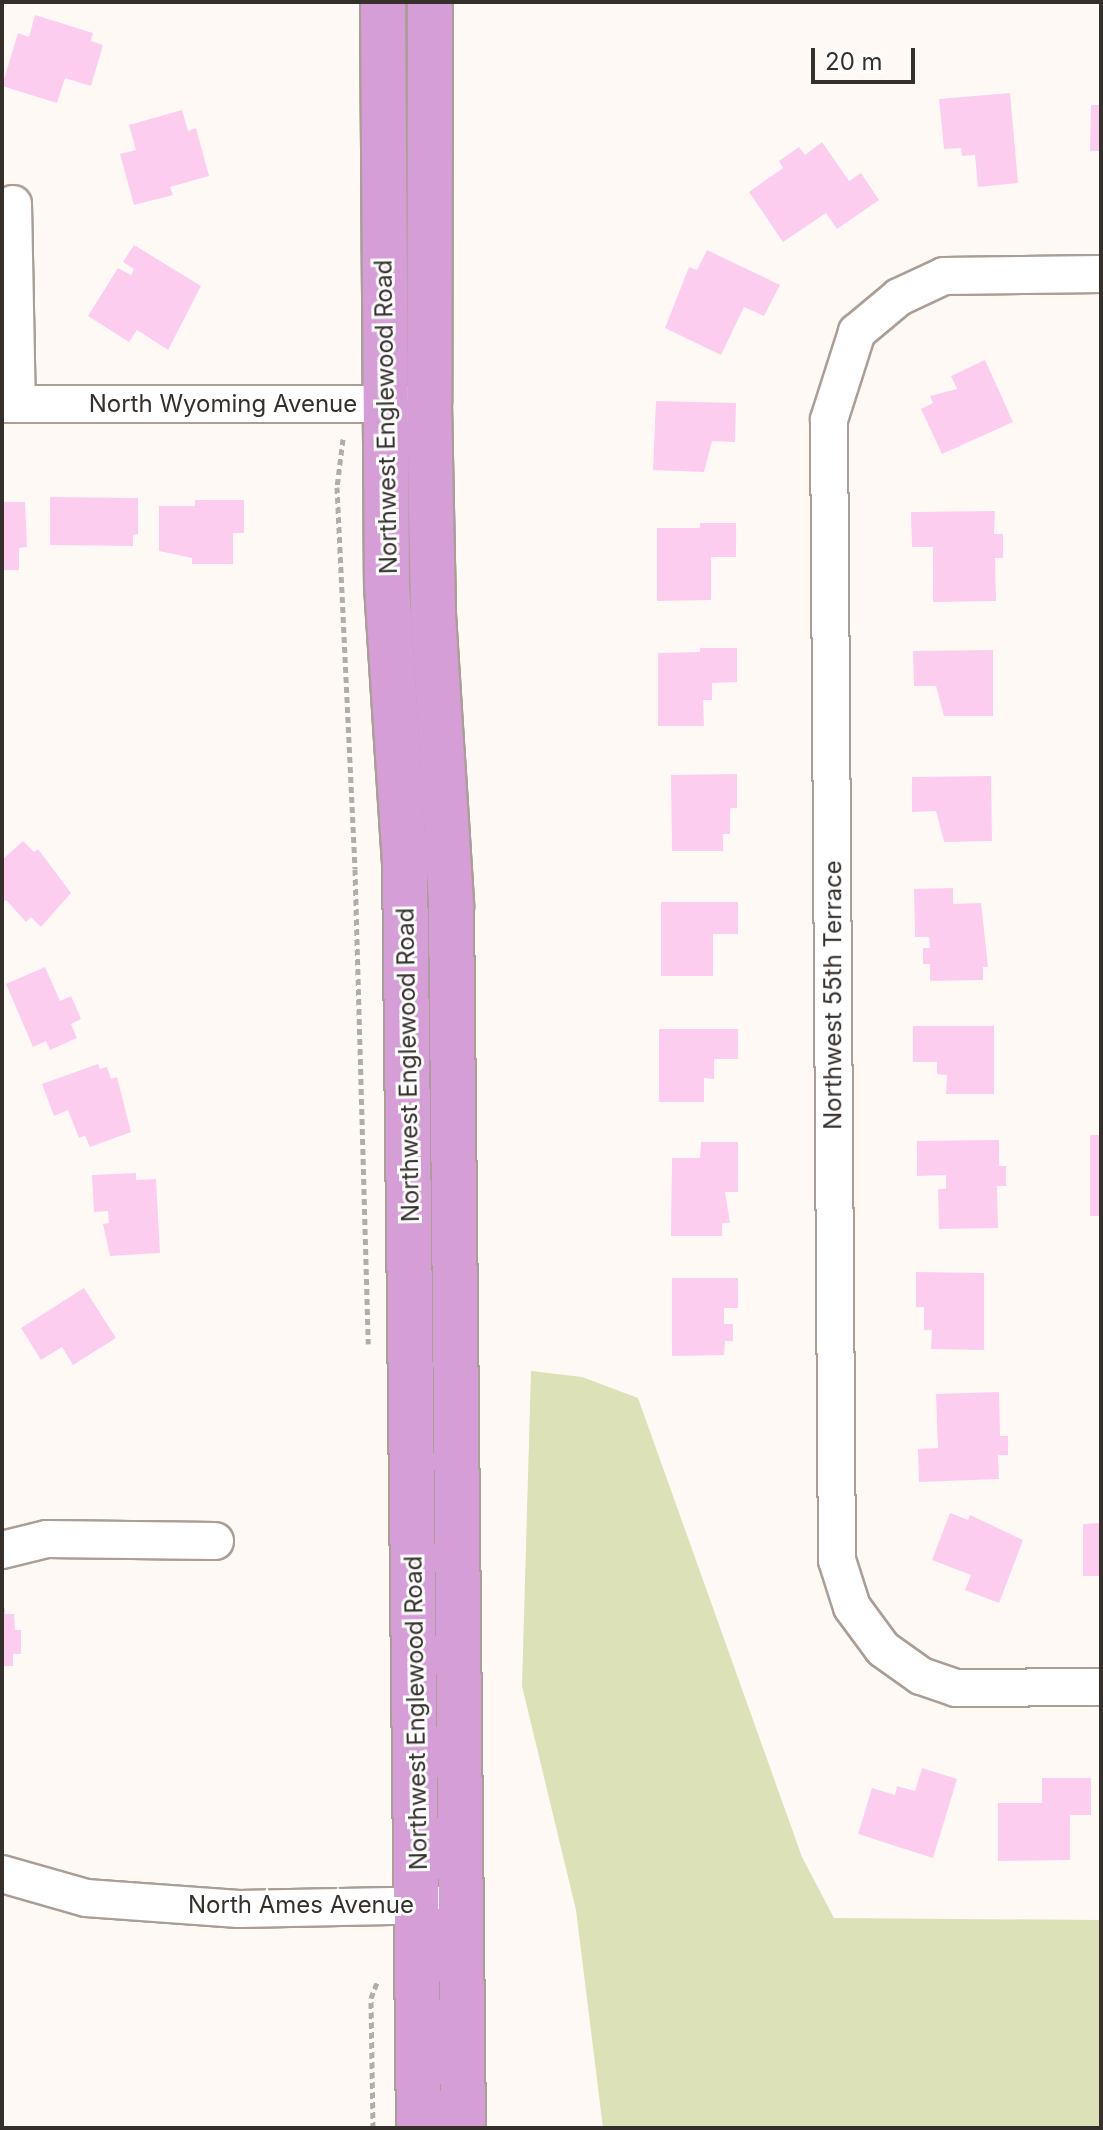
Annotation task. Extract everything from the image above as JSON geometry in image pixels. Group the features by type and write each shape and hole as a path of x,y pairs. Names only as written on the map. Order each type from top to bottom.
{"main road":[{"name":"Northwest Englewood Road","path":"383,2 366,404 387,586 405,861 439,1905 463,2128"},
{"name":"Northwest Englewood Road","path":"419,2128 439,1905 451,905 433,615 429,403 430,2"}],"street":[{"name":"North Wyoming Avenue","path":"13,204 9,404 429,403"},
{"name":"Northwest 55th Terrace","path":"1101,274 944,276 899,297 857,332 829,420 837,1560 852,1607 883,1649 921,1676 956,1688 1101,1687"},
{"path":"2,1550 47,1539 215,1541"},
{"name":"North Ames Avenue","path":"2,1874 101,1899 239,1909 439,1905"}],"path":[{"path":"366,404 337,487 355,885 368,1347"},
{"path":"373,2128 371,1998 382,1970"}],"green space":[{"path":"531,1371 582,1377 638,1398 802,1857 834,1918 1101,1920 1101,2128 603,2128 576,1910 522,1686"}],"building":[{"path":"35,15 93,33 91,41 103,45 91,86 65,78 57,103 2,86 18,33 29,37"},
{"path":"1010,93 1018,183 978,187 975,155 962,156 961,148 944,149 939,99"},
{"path":"1091,105 1101,105 1101,151 1090,151"},
{"path":"182,110 188,131 196,128 209,176 170,187 173,195 134,205 120,154 136,150 129,125"},
{"path":"822,142 849,181 861,173 879,200 837,229 826,213 783,242 749,192 783,168 779,161 799,147 805,155"},
{"path":"134,245 201,286 168,350 137,330 129,342 88,316 118,268 131,275 134,269 123,262"},
{"path":"707,250 780,285 764,316 744,307 721,355 665,328 689,267 697,270"},
{"path":"985,360 1013,422 942,454 921,409 933,403 930,396 957,389 951,376"},
{"path":"656,401 736,403 735,442 712,441 704,472 653,470"},
{"path":"50,497 138,498 138,534 133,535 133,546 50,545"},
{"path":"195,500 244,500 244,533 233,533 233,564 192,564 192,558 159,551 159,506 195,506"},
{"path":"2,502 25,502 27,547 19,548 19,570 2,570"},
{"path":"995,511 994,534 1003,534 1003,558 995,558 996,601 933,602 933,547 912,547 911,512"},
{"path":"700,523 736,523 736,557 711,557 711,600 657,601 657,528 700,528"},
{"path":"700,648 737,648 737,682 712,683 712,700 703,700 704,726 658,726 658,653 700,652"},
{"path":"993,650 993,716 944,716 936,686 914,686 913,651"},
{"path":"737,774 737,808 730,808 730,834 723,834 723,851 672,851 671,775"},
{"path":"991,776 992,841 944,842 936,811 912,812 912,777"},
{"path":"23,841 34,852 38,849 71,893 41,927 31,917 26,922 6,900 2,903 2,860"},
{"path":"953,888 953,904 981,903 988,967 983,967 983,980 930,981 930,964 923,964 923,948 930,948 929,937 915,937 914,889"},
{"path":"661,902 738,902 738,934 713,934 713,976 661,976"},
{"path":"45,967 60,1001 71,996 81,1019 71,1024 77,1038 50,1050 46,1041 33,1047 6,984"},
{"path":"913,1026 994,1026 994,1094 946,1094 947,1075 937,1074 937,1062 913,1062"},
{"path":"659,1029 738,1029 738,1059 714,1059 714,1079 704,1078 704,1102 659,1102"},
{"path":"98,1064 100,1069 107,1067 111,1079 117,1077 131,1132 90,1147 85,1136 79,1138 68,1110 54,1116 42,1084"},
{"path":"1090,1135 1101,1135 1101,1216 1090,1216"},
{"path":"999,1140 999,1166 1006,1166 1006,1186 997,1186 998,1228 939,1229 938,1189 946,1189 946,1175 917,1176 917,1141"},
{"path":"701,1142 738,1142 738,1192 725,1192 730,1223 722,1223 722,1236 671,1236 672,1158 700,1158"},
{"path":"136,1173 136,1180 156,1179 160,1253 110,1256 103,1224 109,1223 108,1211 94,1212 92,1175"},
{"path":"916,1272 984,1273 984,1350 931,1349 932,1330 924,1330 924,1307 916,1307"},
{"path":"672,1278 738,1278 738,1308 724,1308 724,1324 733,1324 733,1341 725,1341 724,1355 672,1356"},
{"path":"84,1288 116,1338 73,1365 62,1347 41,1360 21,1328"},
{"path":"999,1392 1000,1436 1008,1436 1008,1455 998,1455 999,1479 919,1482 918,1449 938,1448 936,1394"},
{"path":"950,1513 968,1520 970,1515 1023,1540 999,1603 965,1590 971,1575 932,1560"},
{"path":"1101,1523 1101,1576 1083,1576 1083,1524"},
{"path":"5,1608 5,1614 14,1614 15,1630 21,1630 21,1654 13,1654 13,1666 2,1666 2,1609"},
{"path":"922,1768 957,1779 933,1858 858,1834 872,1788 895,1795 897,1786 915,1791"},
{"path":"1042,1778 1091,1778 1091,1815 1070,1815 1070,1860 998,1861 998,1803 1042,1803"}]}
